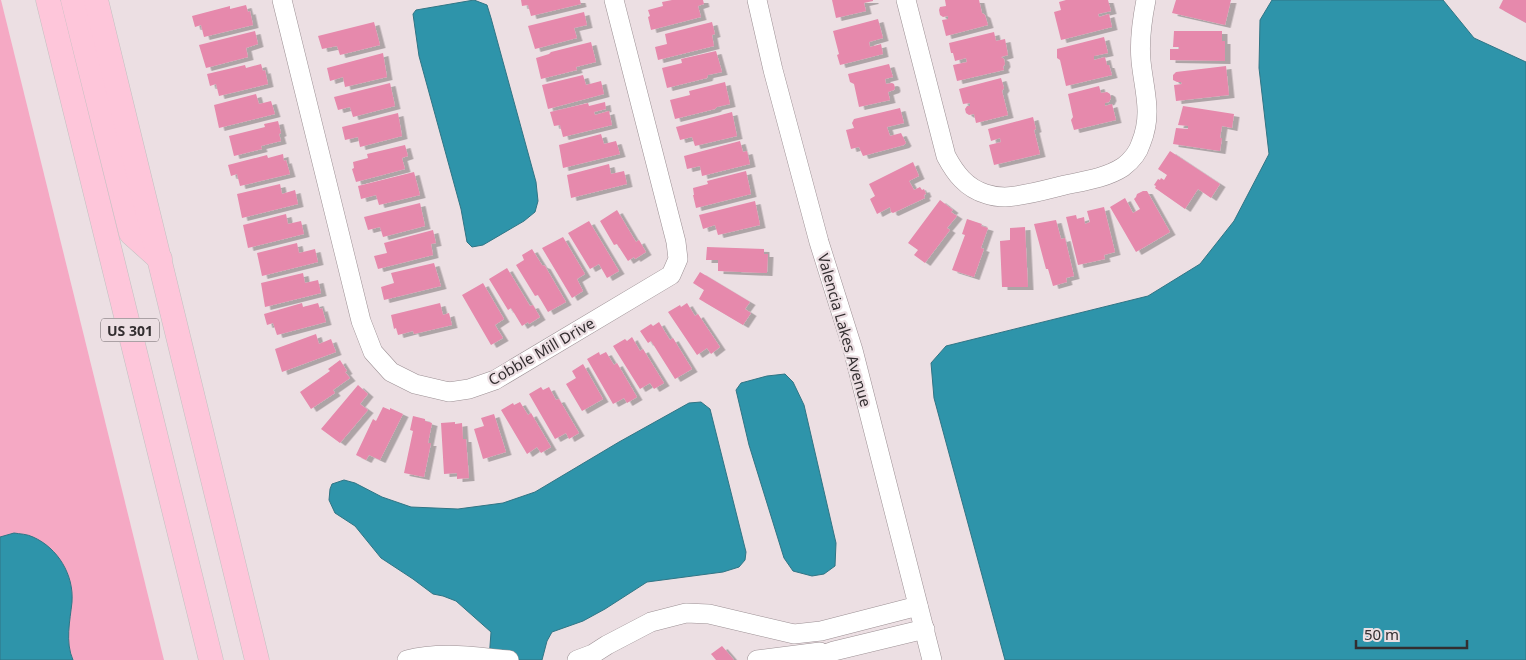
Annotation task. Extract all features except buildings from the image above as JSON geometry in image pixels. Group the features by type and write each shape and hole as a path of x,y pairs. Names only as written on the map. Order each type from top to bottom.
{"main road":[{"name":"US 301","path":"48,0 211,660"},
{"path":"73,0 131,233 160,259"},
{"name":"US 301","path":"96,0 257,660"}],"street":[{"name":"Cobble Mill Drive","path":"282,0 361,322 373,352 392,372 399,376 415,384 449,392 469,389 495,380 671,275 678,259 676,242 614,0"},
{"name":"Valencia Lakes Avenue","path":"757,0 773,70 814,223 853,350 932,660"},
{"path":"906,0 946,156 963,181 974,189 986,194 1003,197 1022,196 1098,177 1114,172 1135,156 1141,145 1147,119 1148,103 1140,43 1146,0"},
{"path":"587,658 607,645 651,622 686,613 709,614 794,634 821,631 918,606"},
{"path":"757,660 844,648 925,629"},
{"path":"809,660 844,648"},
{"path":"407,660 450,655 509,660"}],"shaded area":[{"path":"1,0 164,660 0,660"}],"water":[{"path":"474,0 487,5 536,182 538,201 535,212 524,221 483,245 472,247 467,242 461,209 419,56 413,14 416,10"},
{"path":"1272,0 1443,0 1474,38 1526,62 1526,660 1005,660 934,398 931,363 946,346 1148,296 1200,264 1234,221 1269,154 1259,68 1260,20"},
{"path":"785,374 793,382 804,405 836,543 835,566 824,574 812,576 793,571 784,558 749,445 736,390 741,383 767,376"},
{"path":"701,402 710,409 746,552 745,560 739,567 723,572 647,582 583,621 552,632 547,641 542,660 489,660 491,632 456,601 433,594 381,558 355,526 335,513 329,500 332,484 344,480 355,483 382,497 411,507 458,509 503,503 535,492 689,403"},
{"path":"14,533 28,535 42,542 57,555 67,572 72,592 69,646 73,660 0,660 0,537"}]}
